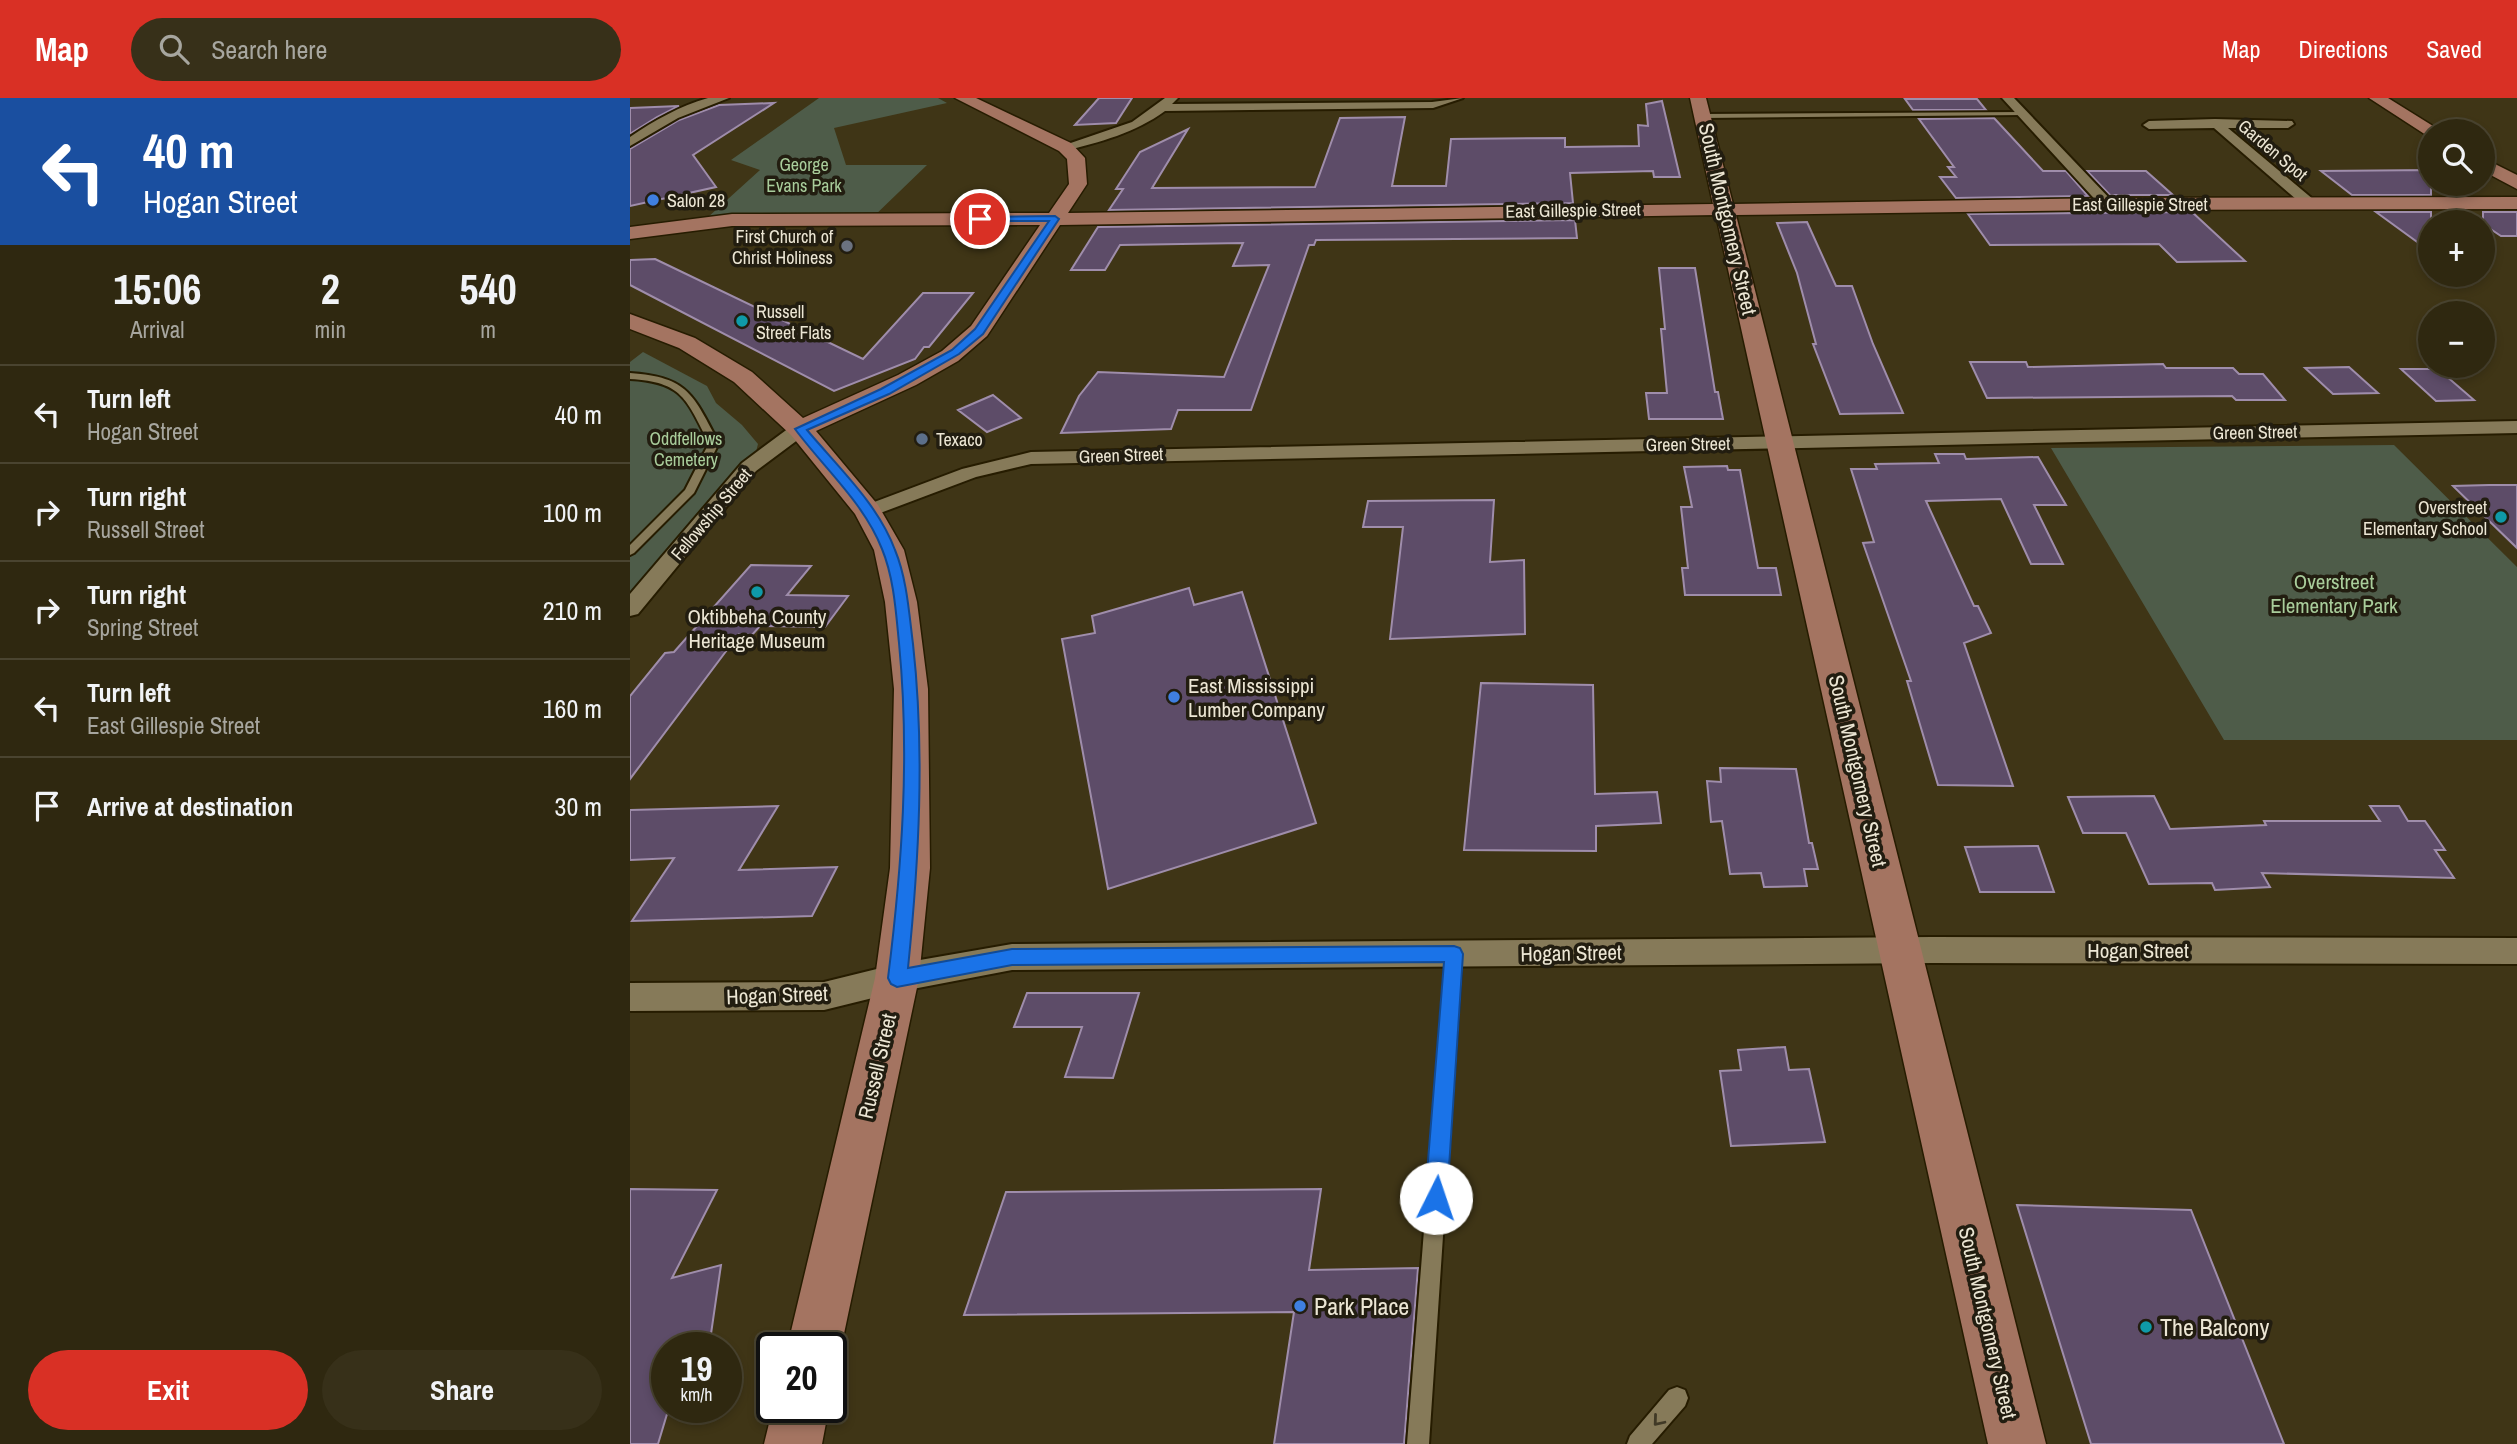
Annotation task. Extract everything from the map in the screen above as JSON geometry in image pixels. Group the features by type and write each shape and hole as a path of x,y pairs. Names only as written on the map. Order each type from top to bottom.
{"street":[{"path":"630,142 668,117 696,103 723,98"},
{"path":"800,429 885,391 955,352 979,331 1078,184 1076,158 1065,147 963,98"},
{"path":"1065,147 1115,133 1144,121 1172,98"},
{"path":"1163,108 1433,105 1457,98"},
{"path":"2008,98 2107,204"},
{"path":"2377,98 2418,123"},
{"name":"South Montgomery Street","path":"1701,107 2017,1444"},
{"name":"Garden Spot","path":"2215,123 2309,203"},
{"name":"Garden Spot","path":"2150,124 2288,124"},
{"path":"2495,170 2517,183"},
{"name":"East Gillespie Street","path":"630,233 648,228 732,220 1055,219 2107,204 2517,203"},
{"name":"Russell Street","path":"630,321 687,343 743,377 800,429 868,511 889,550 901,602 911,689 910,868 897,978 818,1332"},
{"name":"Green Street","path":"868,511 960,474 1031,458 2517,427"},
{"name":"Fellowship Street","path":"630,609 749,467 800,429"},
{"name":"Hogan Street","path":"630,997 824,996 897,978 1012,957 1900,950 2517,951"},
{"path":"793,1444 798,1423"}],"lane":[{"path":"1701,107 2022,114"},
{"path":"630,376 653,376 685,390 714,443 690,491 630,551"},
{"path":"1418,1444 1454,954"},
{"path":"1638,1444 1678,1398"}],"green space":[{"name":"George Evans Park","path":"819,98 938,98 947,103 834,128 846,165 927,165 871,219 707,218 760,170 731,160"},
{"name":"Oddfellows Cemetery","path":"643,352 707,386 716,403 742,425 758,444 756,452 630,592 630,362"},
{"name":"Overstreet Elementary Park","path":"2394,445 2517,567 2517,740 2224,740 2051,448"}],"building":[{"path":"1099,98 1132,98 1116,123 1075,125"},
{"path":"1905,99 1977,99 1986,110 1913,110"},
{"path":"1662,101 1680,177 1654,177 1653,171 1570,173 1573,203 1109,210 1123,189 1116,189 1140,152 1188,129 1152,188 1315,187 1340,118 1405,117 1392,186 1446,186 1451,139 1565,138 1565,147 1639,146 1638,125 1648,126 1646,104"},
{"path":"774,103 693,155 716,187 630,206 630,149 679,120 719,105"},
{"path":"679,106 657,117 630,134 630,108"},
{"path":"1994,118 2043,171 2066,171 2088,196 1956,198 1940,177 1956,177 1948,167 1954,167 1919,119"},
{"path":"2418,170 2418,195 2352,195 2321,171"},
{"path":"2087,171 2146,171 2173,195 2110,195"},
{"path":"2192,212 2245,261 2177,262 2159,244 1990,245 1968,214"},
{"path":"2376,212 2418,212 2418,243"},
{"path":"2495,212 2517,212 2517,236 2501,236 2495,232"},
{"path":"1575,220 1577,238 1316,240 1314,245 1309,245 1251,410 1178,410 1171,429 1061,433 1079,396 1098,372 1224,377 1269,265 1233,266 1243,243 1120,245 1105,270 1071,270 1098,227"},
{"path":"1807,222 1836,286 1852,286 1873,344 1903,413 1840,414 1813,344 1816,344 1797,273 1777,223"},
{"name":"Russell Street Flats","path":"655,259 863,359 923,293 973,293 929,347 924,347 915,359 834,391 630,285 630,260"},
{"path":"1659,268 1695,268 1715,392 1718,392 1723,419 1649,419 1646,393 1667,393"},
{"path":"1970,362 2026,362 2028,367 2163,364 2166,368 2233,368 2239,374 2263,374 2285,400 2236,400 2232,396 1987,398"},
{"path":"2349,367 2378,393 2333,394 2305,368"},
{"path":"2401,369 2418,369 2418,378 2448,378 2474,400 2436,401"},
{"path":"993,395 1021,418 987,432 958,410"},
{"path":"1935,454 1964,454 1966,459 2038,457 2066,505 2034,505 2063,564 2031,564 2001,499 1926,501 1974,606 1978,606 1991,633 1964,643 2013,786 1938,785 1907,681 1911,681 1863,543 1874,542 1851,469 1877,469 1875,464 1939,463"},
{"path":"1727,466 1728,470 1740,470 1758,568 1776,568 1781,595 1685,595 1682,568 1688,568 1681,507 1692,507 1684,467"},
{"name":"Overstreet Elementary School","path":"2489,485 2517,485 2517,548 2453,486"},
{"path":"1494,500 1490,562 1524,560 1525,634 1390,639 1403,527 1363,527 1368,501"},
{"path":"751,565 811,566 787,595 848,596 825,627 760,626 752,635 739,634 630,779 630,696 665,653 674,652"},
{"name":"East Mississippi Lumber Company","path":"1189,588 1194,605 1242,592 1316,823 1108,889 1062,639 1095,633 1092,616"},
{"path":"1481,683 1593,685 1595,794 1657,792 1661,823 1596,826 1596,851 1464,850"},
{"path":"1720,768 1796,769 1809,843 1812,843 1818,869 1804,869 1807,886 1764,887 1761,873 1730,874 1722,821 1711,822 1707,781 1721,782"},
{"path":"2154,796 2170,829 2266,825 2264,821 2380,821 2370,806 2399,806 2408,821 2425,821 2445,850 2435,850 2454,878 2262,873 2270,887 2215,890 2212,883 2149,884 2126,833 2083,833 2068,797"},
{"path":"778,806 739,870 837,867 812,916 632,921 674,858 630,860 630,810"},
{"path":"2038,846 2054,892 1980,892 1965,847"},
{"path":"1027,993 1139,993 1113,1078 1065,1077 1082,1027 1014,1027"},
{"path":"1785,1047 1789,1070 1809,1069 1825,1142 1731,1146 1720,1071 1741,1070 1738,1050"},
{"path":"630,1189 717,1190 672,1278 721,1265 711,1332 651,1332 651,1423 664,1423 658,1444 630,1444"},
{"path":"1321,1189 1309,1270 1418,1268 1404,1444 1274,1444 1294,1312 964,1315 1006,1192"},
{"name":"The Balcony","path":"2017,1205 2191,1210 2284,1444 2091,1444"}],"place":[{"name":"Salon 28","path":"653,200"},
{"name":"First Church of Christ Holiness","path":"847,246"},
{"name":"Russell Street Flats","path":"742,321"},
{"name":"Texaco","path":"922,439"},
{"name":"Overstreet Elementary School","path":"2501,517"},
{"name":"Oktibbeha County Heritage Museum","path":"757,592"},
{"name":"East Mississippi Lumber Company","path":"1174,697"},
{"name":"Park Place","path":"1300,1306"},
{"name":"The Balcony","path":"2146,1327"}],"route":[{"path":"980,219 1055,219 979,331 955,352 885,391 800,429 868,511 889,550 901,602 911,689 912,778 910,868 897,978 1012,957 1454,954 1436,1198"}]}
